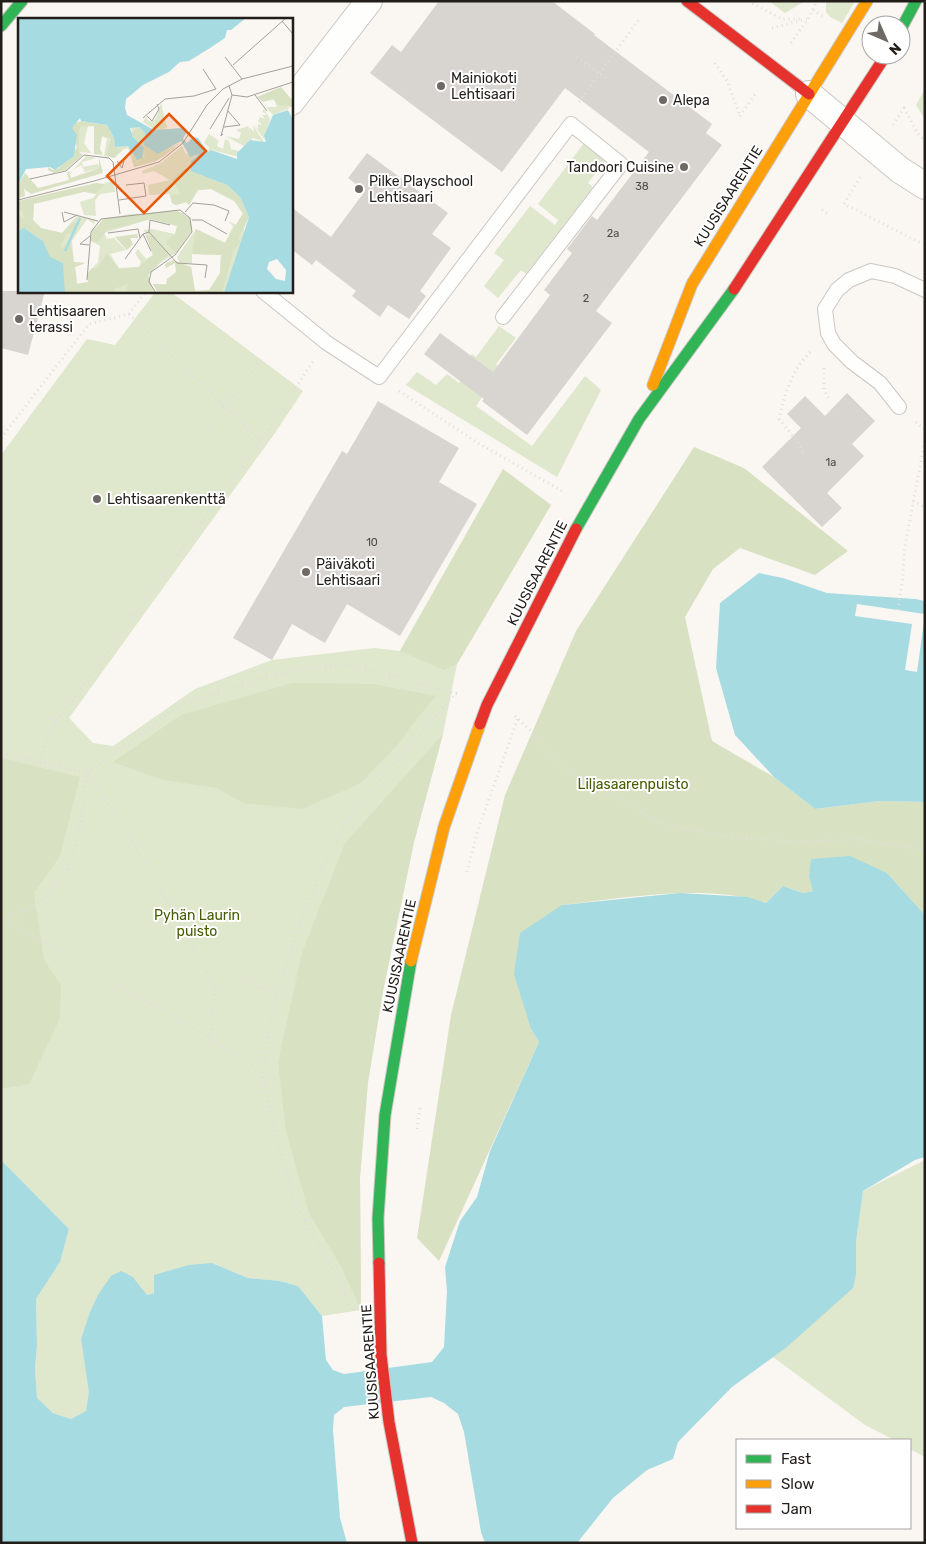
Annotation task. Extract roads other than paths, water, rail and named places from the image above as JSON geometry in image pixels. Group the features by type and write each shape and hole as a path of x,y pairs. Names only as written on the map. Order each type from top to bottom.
{"main road":[{"path":"1,26 22,1"},
{"path":"686,1 809,94"},
{"name":"KUUSISAARENTIE","path":"639,419 692,284 867,1"},
{"path":"908,15 916,1"},
{"name":"KUUSISAARENTIE","path":"412,1543 389,1422 381,1356 378,1218 386,1115 410,967 444,827 487,705 588,506 639,419 725,304 880,65"}],"street":[{"path":"292,101 369,1"},
{"path":"809,94 900,170 925,186"}],"lane":[{"path":"264,292 327,343 379,377 571,124 621,164 503,317"},
{"path":"899,407 880,383 852,362 834,344 828,333 825,309 838,290 849,280 871,271 895,276 925,290"}],"water":[{"path":"759,573 783,578 827,593 925,601 925,802 880,801 815,809 774,777 735,735 716,668 720,603"},
{"path":"850,856 887,873 925,915 925,1157 915,1160 863,1191 856,1242 856,1274 853,1288 787,1347 732,1387 678,1442 673,1459 647,1470 613,1498 577,1543 485,1543 481,1532 464,1432 458,1414 444,1403 431,1397 344,1407 334,1415 333,1430 340,1518 347,1543 1,1543 1,1160 69,1229 60,1262 36,1299 37,1346 35,1368 37,1398 53,1413 71,1419 86,1411 89,1392 81,1339 98,1295 111,1276 121,1271 133,1277 147,1295 154,1293 154,1275 189,1265 212,1263 248,1278 280,1281 298,1286 322,1316 326,1360 333,1370 344,1374 432,1362 444,1347 447,1291 445,1267 460,1221 477,1197 490,1151 539,1042 531,1029 514,974 520,933 562,905 680,893 748,897 766,903 783,886 803,893 813,891 809,877 811,859"}],"place":[{"name":"Mainiokoti Lehtisaari","path":"441,86"},
{"name":"Alepa","path":"663,100"},
{"name":"Tandoori Cuisine","path":"684,167"},
{"name":"Pilke Playschool Lehtisaari","path":"359,189"},
{"name":"Lehtisaaren terassi","path":"19,319"},
{"name":"Lehtisaarenkenttä","path":"97,499"},
{"name":"Päiväkoti Lehtisaari","path":"306,572"}],"park label":[{"name":"Liljasaarenpuisto","path":"633,784"},
{"name":"Pyhän Laurin puisto","path":"197,924"}]}
